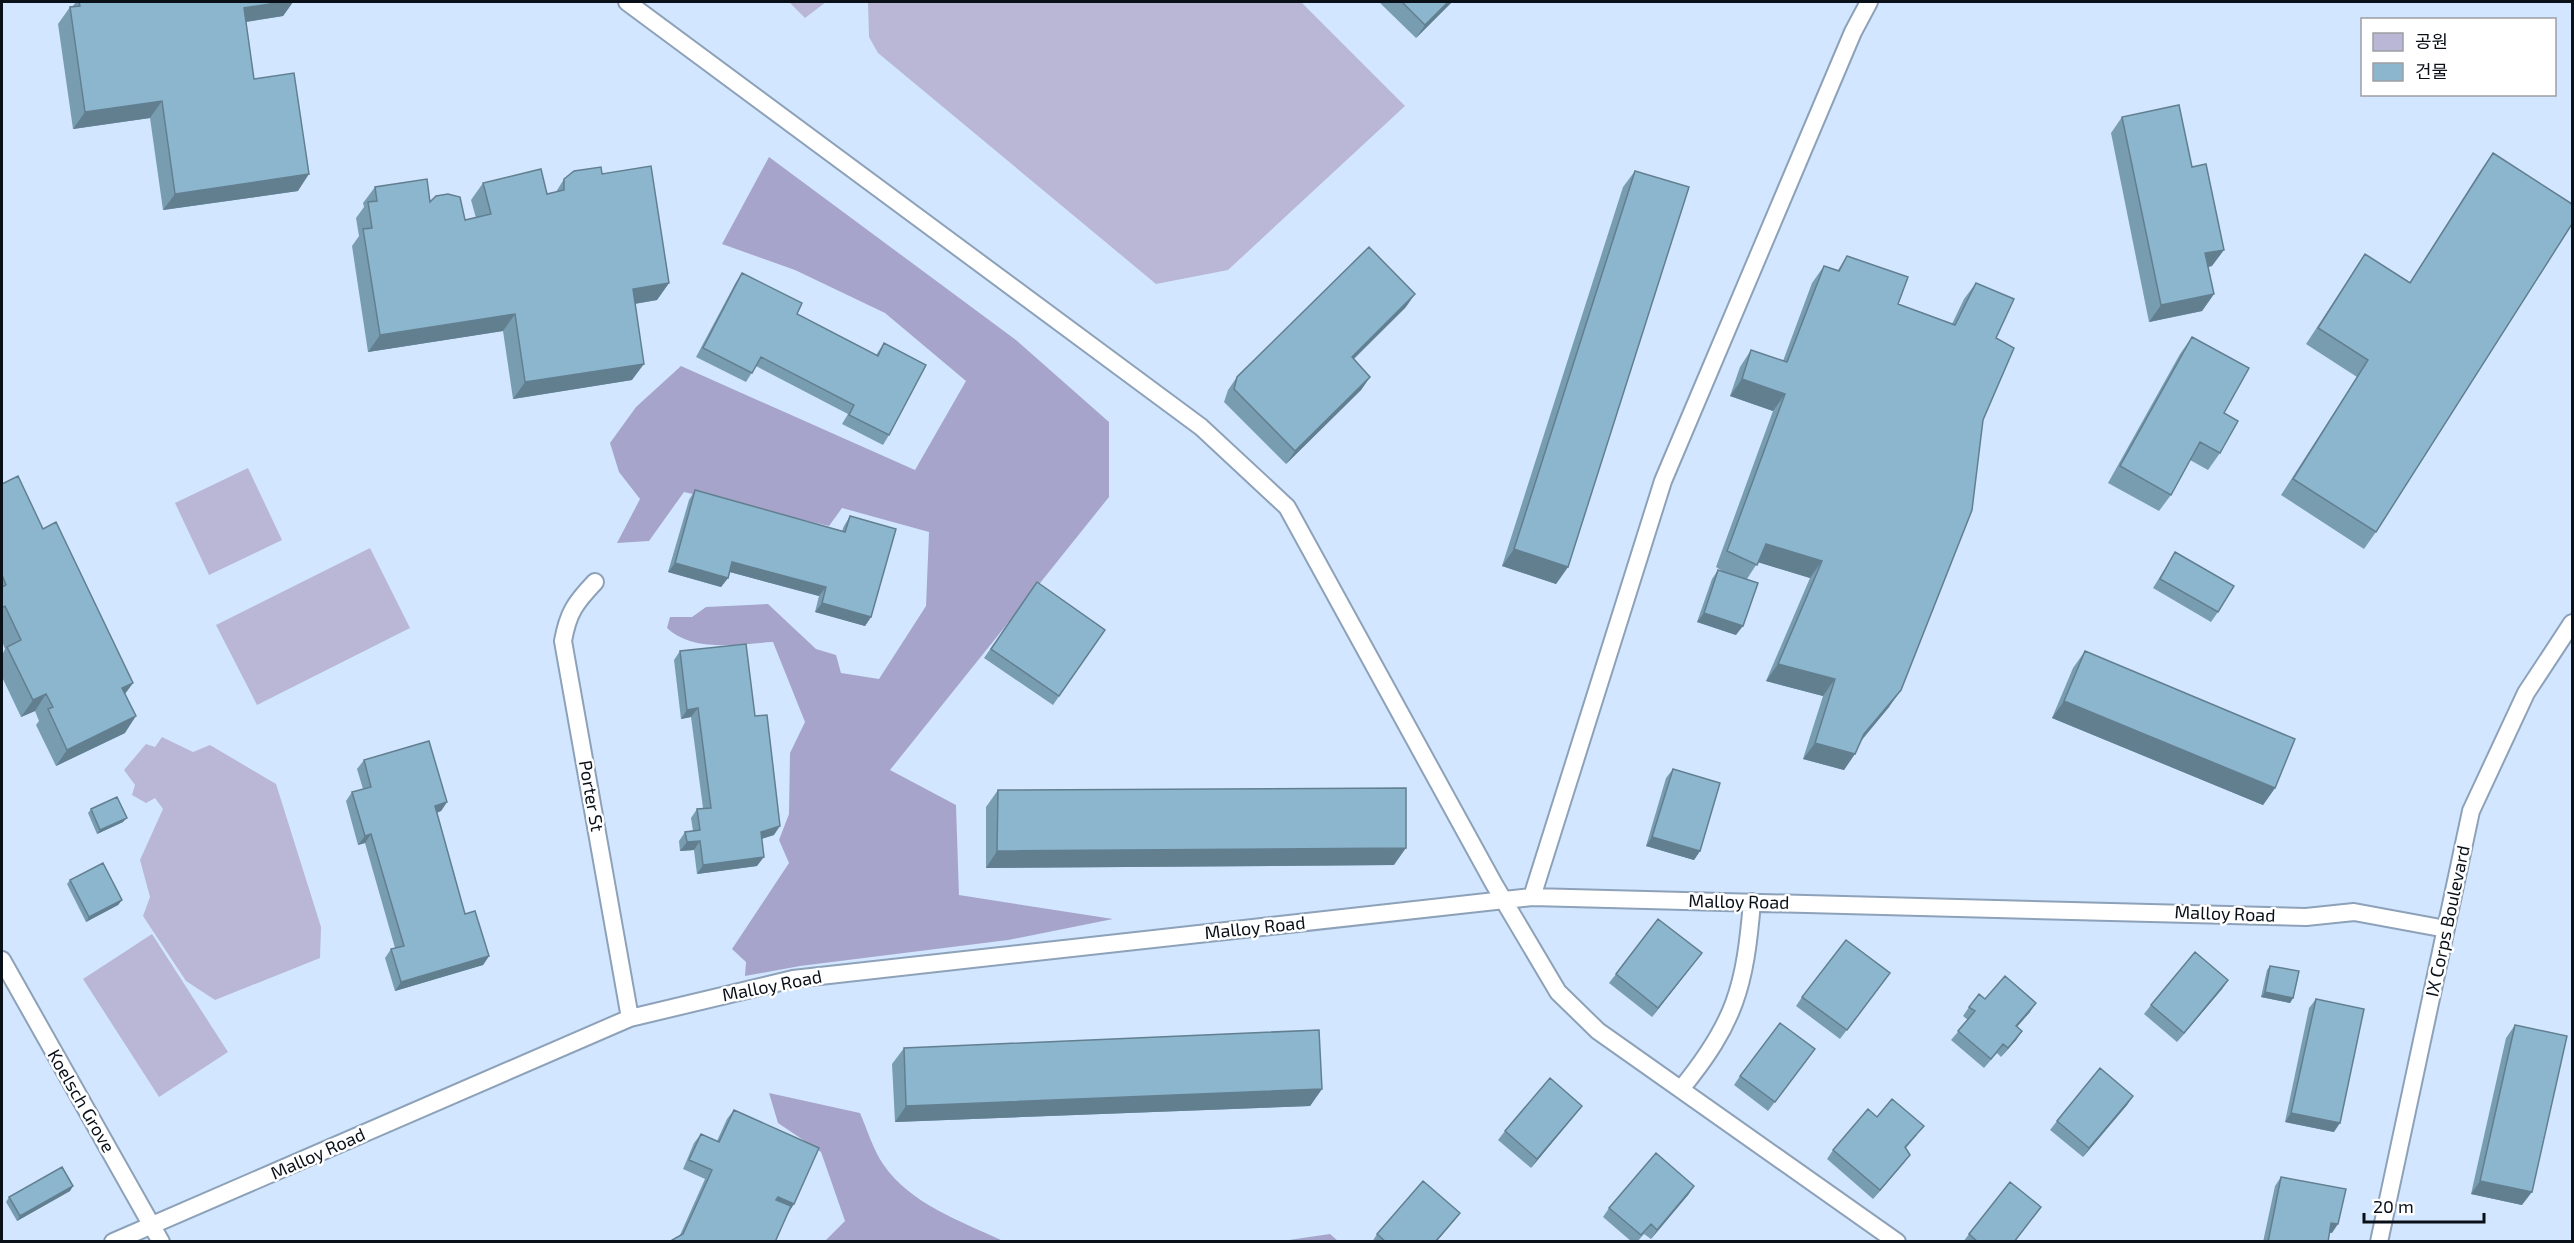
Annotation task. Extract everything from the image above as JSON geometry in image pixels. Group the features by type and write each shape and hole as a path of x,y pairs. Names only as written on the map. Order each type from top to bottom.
{"lane":[{"path":"627,2 1201,427 1287,507 1504,900 1558,992 1598,1031 1897,1242"},
{"path":"1532,897 1663,481 1853,32 1869,2"},
{"name":"Porter St","path":"595,582 578,599 567,618 563,641 630,1018"},
{"name":"IX Corps Boulevard","path":"2379,1242 2471,811 2526,693 2572,622"},
{"name":"Malloy Road","path":"113,1242 630,1018 793,979 1532,897 2306,917 2354,912 2446,929"},
{"path":"1681,1089 1707,1055 1730,1016 1742,982 1752,902"},
{"name":"Koelsch Grove","path":"2,960 161,1242"}],"green space":[{"path":"789,2 826,2 805,18"},
{"path":"868,2 1301,2 1405,106 1228,270 1156,284 878,53 869,37"},
{"path":"248,468 282,540 209,575 175,503"},
{"path":"370,548 410,628 257,705 216,625"},
{"path":"162,737 193,752 210,745 276,784 321,927 320,958 215,1000 186,981 143,916 150,897 140,860 163,809 155,798 146,803 132,795 135,785 124,770 146,744 155,747"},
{"path":"152,934 228,1052 159,1097 83,979"}],"shaded area":[{"path":"769,157 1016,340 1109,422 1109,497 890,770 956,805 959,895 1113,919 1008,940 800,966 745,976 746,962 732,949 789,863 779,840 789,814 790,753 805,722 773,642 717,645 690,641 667,628 670,617 692,617 706,607 768,604 816,649 836,655 841,673 879,679 926,606 929,532 842,508 829,526 684,492 649,541 617,543 640,499 619,472 610,443 636,407 681,366 915,470 966,381 885,313 795,270 722,244"},
{"path":"769,1093 860,1113 883,1164 907,1190 937,1210 1003,1241 825,1241 845,1221 821,1152 778,1123"},
{"path":"1330,1234 1338,1241 1282,1241"}],"building":[{"path":"79,2 282,2 244,8 254,79 294,73 309,174 175,194 162,101 85,112 70,7 80,6"},
{"path":"1402,2 1448,2 1425,25"},
{"path":"2179,105 2192,167 2206,164 2224,250 2205,253 2214,294 2161,305 2122,117"},
{"path":"2493,153 2572,204 2572,224 2376,532 2293,479 2368,360 2318,328 2365,254 2410,283"},
{"path":"651,166 669,283 633,289 644,364 525,382 515,314 380,335 363,229 372,228 368,202 377,201 375,187 427,179 430,202 436,196 448,194 460,197 465,220 491,214 483,183 541,169 547,194 564,190 564,179 574,171 601,167 602,174"},
{"path":"1635,171 1689,187 1568,567 1514,549"},
{"path":"1369,247 1415,294 1352,357 1370,377 1295,451 1234,389 1237,377"},
{"path":"1847,256 1908,277 1898,304 1955,325 1976,283 2014,299 1996,338 2014,348 1983,420 1972,510 1901,690 1864,734 1855,754 1815,743 1835,679 1778,664 1822,561 1766,544 1757,565 1727,551 1785,394 1742,379 1751,350 1787,362 1824,266 1839,271"},
{"path":"742,273 802,303 797,314 878,356 884,343 926,365 889,435 849,415 854,405 761,357 752,373 703,348"},
{"path":"2192,337 2249,368 2224,413 2238,421 2220,453 2200,442 2171,495 2120,466"},
{"path":"18,476 43,529 56,522 133,683 122,688 136,716 67,750 48,709 53,707 46,694 33,700 7,647 21,640 5,606 2,608 2,587 6,585 2,575 2,484"},
{"path":"695,490 845,532 850,516 896,529 871,617 822,603 826,587 732,562 728,578 675,563"},
{"path":"2175,552 2234,586 2218,612 2160,579"},
{"path":"1718,570 1758,583 1743,626 1704,613"},
{"path":"1037,582 1105,630 1059,696 991,649"},
{"path":"746,644 755,716 767,715 780,826 761,832 764,857 703,865 700,841 687,842 685,832 700,830 697,809 711,808 698,708 687,710 680,651"},
{"path":"2085,651 2295,739 2275,788 2064,701"},
{"path":"429,741 447,802 435,806 465,914 475,911 489,956 401,982 391,949 404,946 371,834 365,836 352,792 371,787 364,760"},
{"path":"1673,769 1720,783 1700,851 1652,837"},
{"path":"1406,788 1406,848 997,851 998,790"},
{"path":"117,797 127,818 100,830 91,809"},
{"path":"103,863 122,900 89,917 70,880"},
{"path":"1658,919 1702,953 1658,1008 1616,974"},
{"path":"1846,940 1890,973 1847,1030 1802,997"},
{"path":"2195,952 2228,980 2184,1033 2151,1005"},
{"path":"2270,966 2299,971 2293,998 2265,992"},
{"path":"2005,976 2036,1003 2016,1026 2022,1031 2008,1048 2003,1044 1991,1059 1958,1031 1975,1011 1969,1007 1979,994 1985,999"},
{"path":"2316,999 2364,1009 2340,1123 2291,1113"},
{"path":"1780,1023 1815,1049 1775,1102 1740,1076"},
{"path":"2515,1025 2567,1036 2532,1192 2480,1181"},
{"path":"1319,1030 1322,1089 906,1106 904,1048"},
{"path":"2100,1068 2133,1096 2089,1148 2057,1121"},
{"path":"1550,1078 1582,1106 1537,1159 1505,1131"},
{"path":"1892,1099 1924,1126 1905,1147 1910,1155 1880,1190 1833,1150 1868,1109 1877,1117"},
{"path":"734,1110 819,1148 794,1204 778,1197 776,1200 791,1206 775,1242 671,1242 683,1234 712,1170 689,1160 701,1134 719,1142"},
{"path":"1656,1153 1694,1186 1657,1230 1651,1224 1641,1235 1609,1208"},
{"path":"62,1167 73,1186 20,1216 9,1197"},
{"path":"2281,1177 2346,1189 2338,1224 2331,1223 2328,1242 2268,1242"},
{"path":"1423,1181 1460,1213 1435,1242 1386,1242 1377,1234"},
{"path":"2010,1182 2041,1207 2014,1242 1978,1242 1969,1234"}]}
